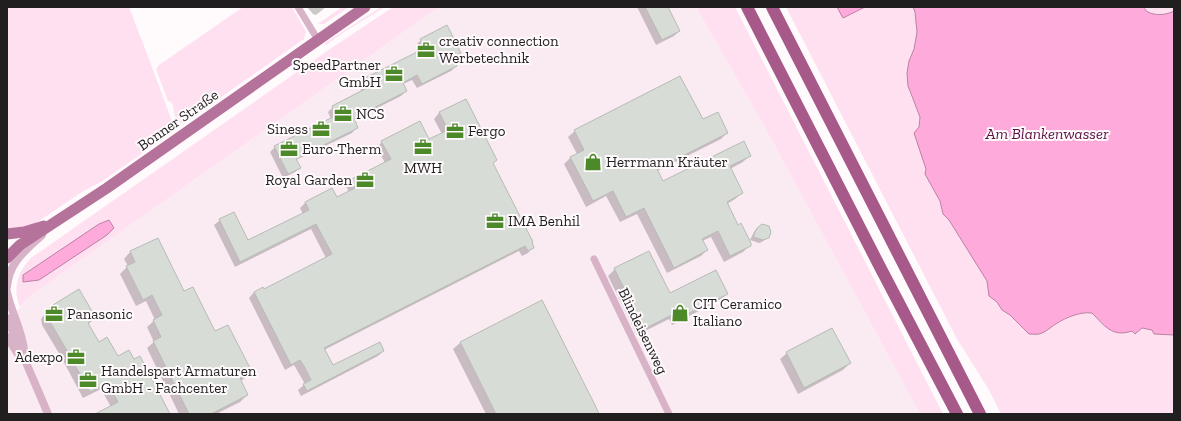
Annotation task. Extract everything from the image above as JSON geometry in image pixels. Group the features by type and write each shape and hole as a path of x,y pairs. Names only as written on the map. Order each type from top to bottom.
{"highway":[{"path":"747,7 957,414"},
{"path":"772,7 980,414"}],"main road":[{"name":"Bonner Straße","path":"7,258 20,245 107,188 365,7"},
{"name":"Bonner Straße","path":"7,234 24,232 54,223"},
{"name":"Bonner Straße","path":"7,246 20,245"}],"street":[{"path":"298,7 318,40"},
{"path":"7,287 11,268 18,258 54,223"},
{"name":"Blindeisenweg","path":"594,259 669,414"},
{"path":"7,292 9,304 21,333 24,360"},
{"path":"7,318 48,414"},
{"path":"7,337 16,352 24,360"}],"shaded area":[{"path":"7,7 129,7 173,124 173,132 101,182 82,192 36,223 28,227 7,230"},
{"path":"243,7 292,7 306,32 304,39 183,124 176,119 173,105 168,101 156,69 159,65"},
{"path":"342,7 349,7 324,24 318,24"},
{"path":"381,7 385,7 326,45 325,43"},
{"path":"393,7 439,7 30,296 20,307 17,294 18,281 26,263 31,258 327,51"},
{"path":"439,7 696,7 763,124 920,414 7,414 7,323 30,296"},
{"path":"696,7 735,7 943,414 920,414 763,124"},
{"path":"786,7 837,7 843,18 865,7 913,7 916,17 916,32 914,47 908,65 908,84 911,97 919,114 919,126 915,133 926,169 925,174 940,201 943,214 949,220 987,281 989,296 1029,334 1044,333 1050,328 1075,315 1085,312 1092,313 1109,329 1120,333 1132,331 1135,334 1142,328 1153,330 1154,334 1174,335 1174,414 1001,414 989,390 957,339"},
{"path":"1143,7 1174,7 1174,11 1165,14 1154,14 1147,12"}],"water":[{"path":"837,7 865,7 843,18"},
{"name":"Am Blankenwasser","path":"913,7 1143,7 1148,12 1157,14 1174,11 1174,335 1154,334 1152,330 1142,328 1135,334 1132,331 1125,333 1114,332 1105,326 1092,313 1081,313 1064,319 1040,334 1029,334 989,296 987,281 949,220 943,214 940,201 925,174 926,169 914,133 919,127 920,117 908,86 907,73 917,32"},
{"path":"109,220 114,228 107,235 39,280 23,282 23,275 99,224"}],"building":[{"path":"645,7 668,7 680,31 662,40"},
{"path":"447,25 461,53 452,57 457,66 422,84 417,75 403,83 407,91 354,118 358,128 296,159 301,168 288,174 274,146 337,115 332,106 367,88 363,79 425,48 420,39"},
{"path":"680,76 703,119 718,112 728,133 657,169 663,181 744,141 751,156 730,166 743,193 727,202 738,225 741,223 751,246 730,256 718,231 702,239 708,250 674,268 644,208 626,217 613,191 593,201 570,157 584,150 574,130"},
{"path":"466,99 497,160 493,163 533,242 534,248 528,251 525,246 324,348 333,365 380,342 384,351 307,391 303,384 311,380 304,366 300,360 291,365 254,292 263,287 264,289 332,254 316,224 240,262 219,219 234,212 248,240 309,210 305,202 332,188 337,197 355,188 350,180 391,159 381,141 420,121 429,139 448,130 439,112"},
{"path":"762,224 769,226 771,232 769,238 763,240 753,237 757,228"},
{"path":"158,238 184,291 193,287 215,331 228,325 252,372 240,378 248,395 211,414 189,414 153,341 161,337 153,320 162,315 152,295 143,300 126,266 135,262 130,251"},
{"path":"649,251 670,293 716,270 728,294 679,318 676,313 644,329 614,268"},
{"path":"79,289 96,318 88,323 99,342 107,337 118,356 129,350 134,359 140,356 170,414 95,414 118,402 108,383 90,392 47,315 48,309"},
{"path":"542,300 599,414 496,414 460,342"},
{"path":"832,328 851,363 804,388 786,352"}],"place":[{"name":"creativ connection Werbetechnik","path":"426,50"},
{"name":"SpeedPartner GmbH","path":"394,74"},
{"name":"NCS","path":"343,114"},
{"name":"Siness","path":"321,129"},
{"name":"Fergo","path":"455,131"},
{"name":"MWH","path":"423,147"},
{"name":"Euro-Therm","path":"289,149"},
{"name":"Herrmann Kräuter","path":"593,162"},
{"name":"Royal Garden","path":"365,180"},
{"name":"IMA Benhil","path":"495,221"},
{"name":"CIT Ceramico Italiano","path":"680,313"},
{"name":"Panasonic","path":"54,314"},
{"name":"Adexpo","path":"76,357"},
{"name":"Handelspart Armaturen GmbH - Fachcenter","path":"88,380"}]}
